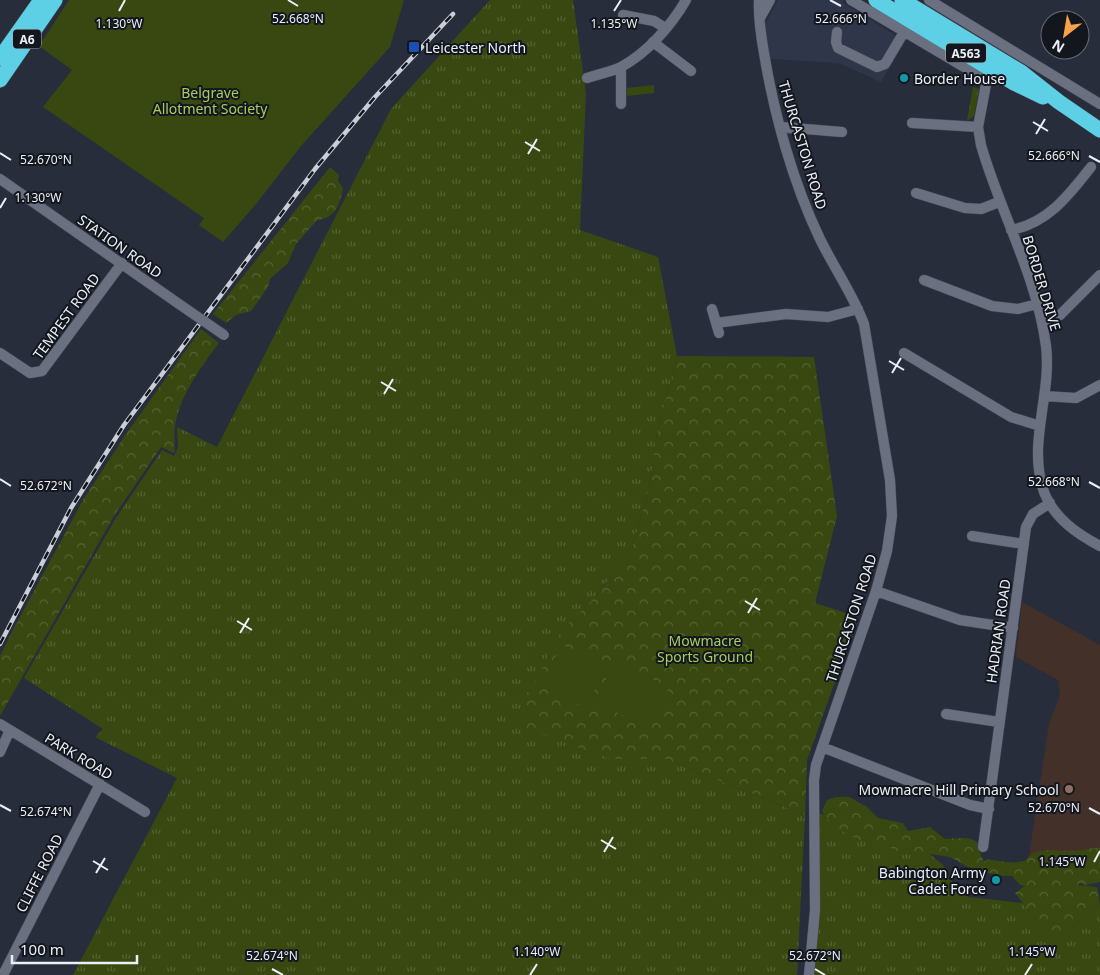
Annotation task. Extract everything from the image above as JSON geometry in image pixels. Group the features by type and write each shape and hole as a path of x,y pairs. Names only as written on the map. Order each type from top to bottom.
{"highway":[{"name":"A6","path":"0,80 6,53 41,0"},
{"name":"A6","path":"6,53 55,0"},
{"name":"A563","path":"876,0 989,67 1021,72 1059,102 1100,130"},
{"name":"A563","path":"902,0 989,67"}],"street":[{"path":"587,78 621,67 654,42 686,0"},
{"name":"THURCASTON ROAD","path":"759,0 769,86 809,214 820,240 858,309 864,324 890,480 892,516 876,591 822,747 814,780 815,910 809,975"},
{"path":"760,18 770,0"},
{"path":"851,0 904,32 989,67"},
{"path":"929,0 1100,104"},
{"path":"623,15 654,21 665,28"},
{"path":"837,32 836,42 838,48 877,67 885,64 904,32"},
{"path":"654,42 691,71"},
{"path":"621,67 621,104"},
{"name":"BORDER DRIVE","path":"989,67 978,127 983,152 1042,321 1048,369 1040,426 1039,467 1041,482 1050,504 1068,525 1100,546"},
{"path":"912,123 978,127"},
{"path":"781,127 842,132"},
{"path":"1011,230 1040,221 1054,210 1091,167"},
{"name":"STATION ROAD","path":"0,179 224,335"},
{"path":"916,193 966,208 981,209 999,202"},
{"name":"TEMPEST ROAD","path":"0,354 30,372 42,371 122,263"},
{"path":"1042,321 1060,315 1100,275"},
{"path":"927,284 1004,309 1018,309 1037,304"},
{"path":"712,309 717,328 786,314 828,317 858,309"},
{"path":"904,354 1011,417 1040,426"},
{"path":"1044,396 1076,398 1100,386"},
{"name":"HADRIAN ROAD","path":"983,847 1028,520 1033,514 1050,504"},
{"path":"972,536 1024,544"},
{"path":"876,591 960,620 1014,628"},
{"path":"946,714 999,722"},
{"path":"0,752 4,726"},
{"name":"PARK ROAD","path":"4,726 145,812"},
{"path":"822,747 970,806 989,808"},
{"name":"CLIFFE ROAD","path":"2,975 100,784"}],"shaded area":[{"path":"778,0 843,0 843,3 905,41 881,82 839,63 770,59 764,26"},
{"name":"Mowmacre Hill Primary School","path":"1022,602 1100,645 1100,854 1028,862 1049,724 1060,695 1058,680 1016,657"}],"green space":[{"name":"Belgrave Allotment Society","path":"69,0 404,0 390,47 301,146 256,204 223,242 199,225 204,218 43,107 72,70 39,46"},
{"path":"490,0 573,0 586,93 580,230 658,257 677,356 657,433 649,489 633,545 597,595 562,631 610,759 665,759 805,815 797,975 73,975 177,778 95,737 103,729 24,678 116,518 162,450 174,456 178,447 177,427 217,447 391,109"},
{"path":"654,85 654,93 627,96 627,88"},
{"path":"973,87 979,89 974,116 967,121"},
{"path":"330,167 339,175 338,181 343,188 336,210 328,217 317,220 296,244 288,263 270,279 268,287 251,311 236,315 226,323 213,314"},
{"path":"201,329 219,343 199,371 181,404 174,429 174,453 161,447 114,516 0,716 0,656 12,632 83,500 126,434"},
{"name":"Mowmacre Sports Ground","path":"677,356 814,357 837,516 815,603 858,617 807,760 805,815 665,759 610,759 525,728 524,703 562,630 597,595 633,545 649,489 657,433"},
{"path":"561,645 606,666 586,708 542,687"},
{"path":"615,661 669,687 650,728 595,702"},
{"path":"836,797 849,797 867,807 878,818 903,823 908,831 930,827 945,839 971,839 979,844 979,851 984,862 987,859 1017,862 1026,860 1035,852 1049,850 1077,851 1100,848 1100,882 1077,885 1097,887 1100,905 1058,938 1051,938 1015,893 1025,886 1020,885 1012,876 974,869 950,857 902,853 850,836 827,819 822,811 827,800"},
{"path":"819,813 882,837 915,842 943,865 958,892 969,897 1023,903 1051,938 1058,938 1100,905 1100,975 813,975"}],"railway":[{"path":"0,644 71,508 124,425 315,169 375,97 453,14"}],"place":[{"name":"Leicester North","path":"414,47"},
{"name":"Border House","path":"904,78"},
{"name":"Mowmacre Hill Primary School","path":"1069,789"},
{"name":"Babington Army Cadet Force","path":"996,880"}]}
